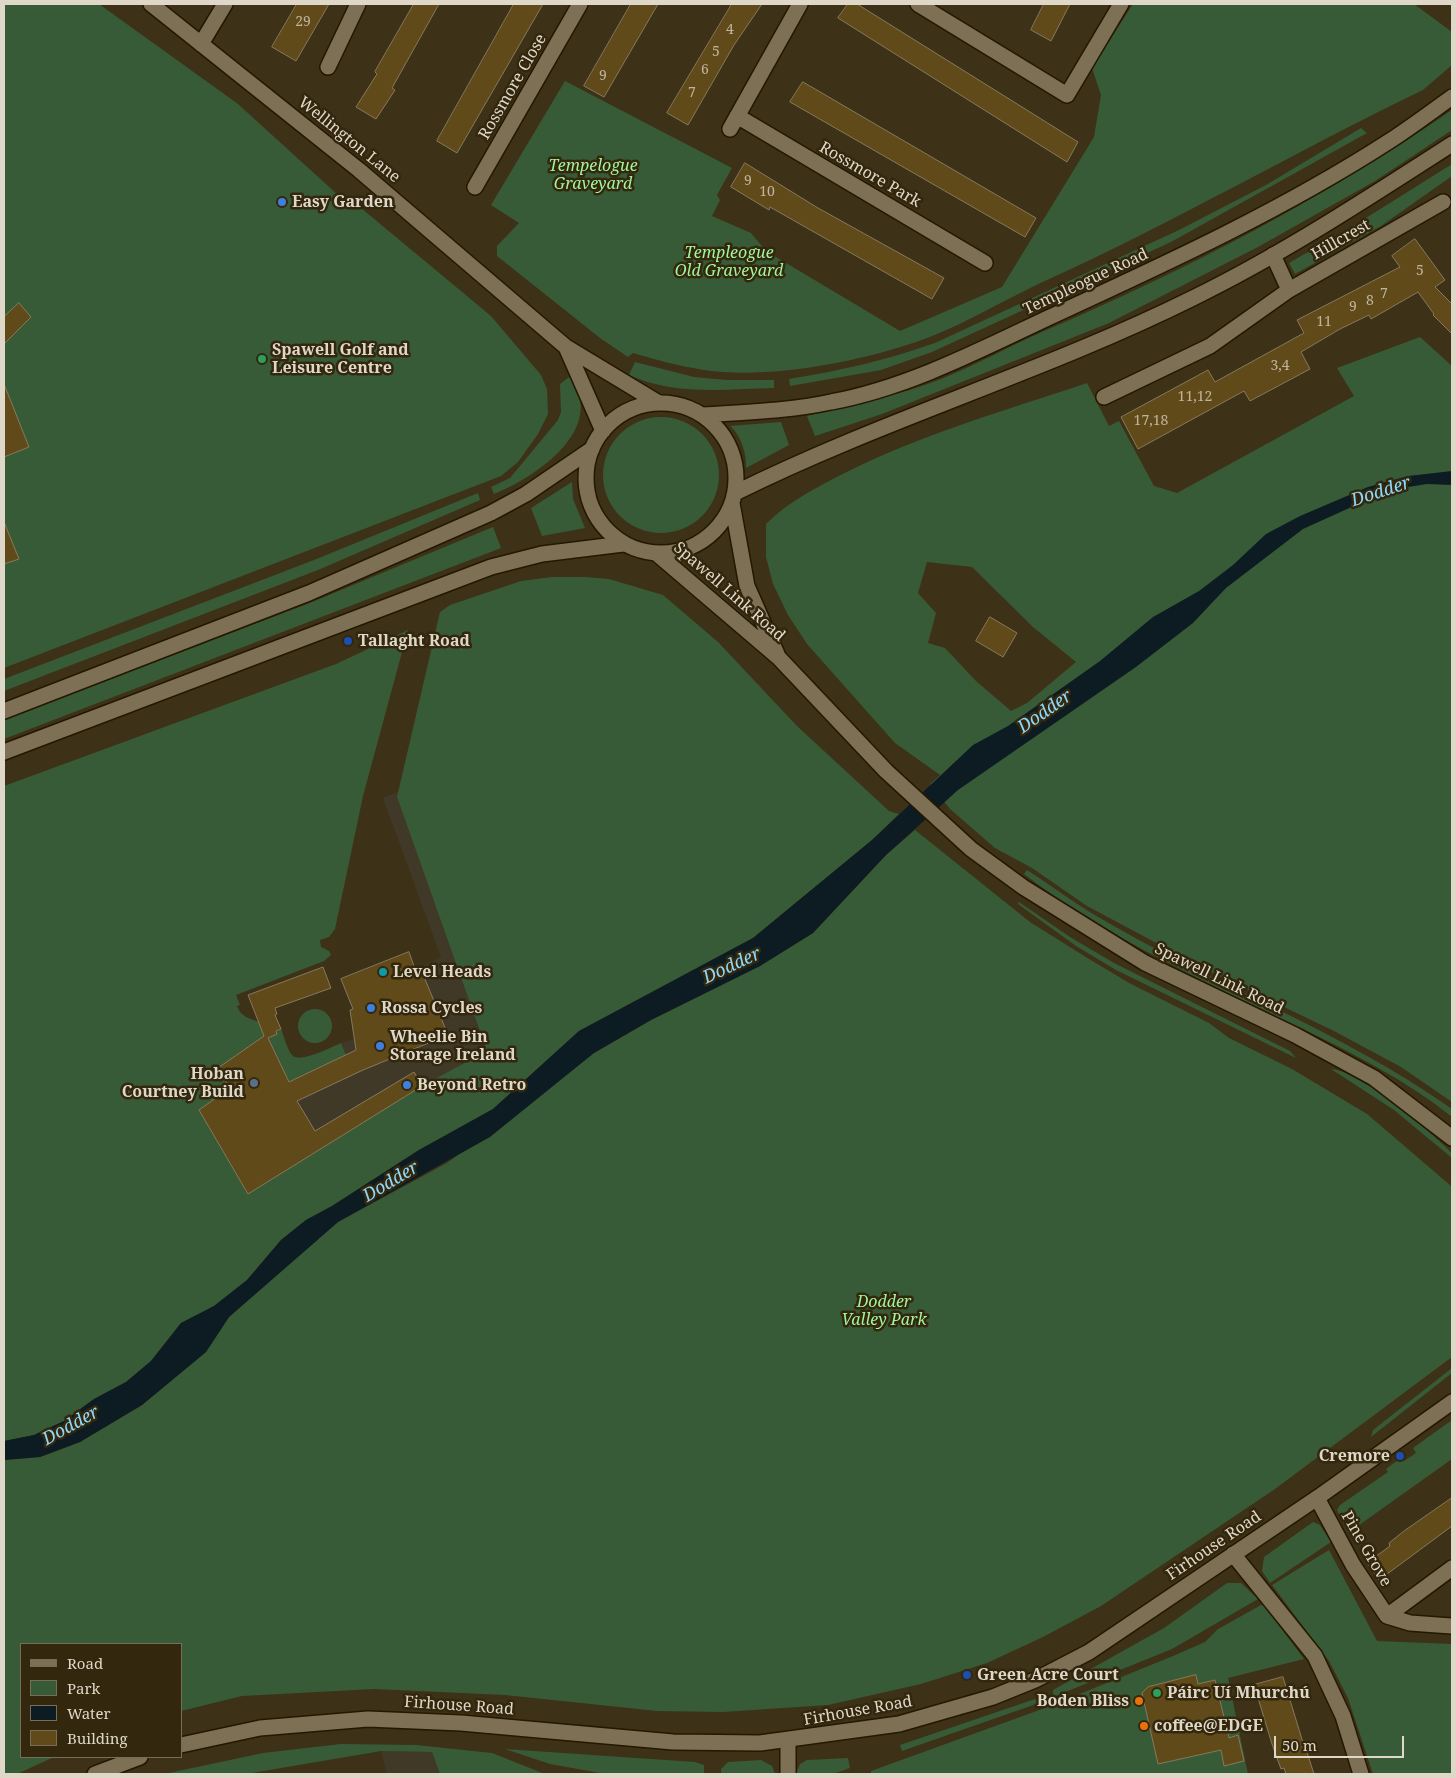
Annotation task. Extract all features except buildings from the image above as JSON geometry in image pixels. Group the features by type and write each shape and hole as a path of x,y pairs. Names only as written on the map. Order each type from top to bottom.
{"main road":[{"name":"Wellington Lane","path":"151,4 359,170 566,347 657,402"},
{"path":"201,44 226,4"},
{"path":"328,67 358,4"},
{"name":"Rossmore Close","path":"475,187 580,4"},
{"name":"Rossmore Park","path":"800,4 734,123 985,263"},
{"path":"918,4 1066,94 1121,4"},
{"name":"Templeogue Road","path":"703,415 768,411 831,402 896,384 945,364 1188,252 1288,199 1387,142 1452,97"},
{"path":"734,498 800,461 1077,351 1193,298 1273,255 1452,144"},
{"name":"Hillcrest","path":"1104,398 1210,346 1289,290 1443,202"},
{"path":"1273,255 1289,290"},
{"name":"Wellington Lane","path":"566,347 603,431"},
{"path":"4,752 491,567 542,554 623,544 656,552 674,552 693,546 705,538 723,521 734,498 736,471 731,449 720,430 703,415 681,405 657,402 637,407 622,414 603,431 592,449 587,470 587,491 594,511 606,528 623,544"},
{"path":"4,711 309,593 491,513 526,494 592,449"},
{"name":"Spawell Link Road","path":"734,498 747,586 779,658"},
{"name":"Spawell Link Road","path":"656,552 779,658 886,771 970,849 1024,888 1145,963 1295,1035 1374,1078 1452,1138"},
{"name":"Firhouse Road","path":"182,1744 260,1728 381,1718 461,1723 663,1742 760,1743 788,1741 899,1724 993,1697 1035,1680 1089,1652 1317,1498 1452,1402"},
{"name":"Pine Grove","path":"1317,1498 1353,1565 1387,1616 1452,1568"},
{"path":"1233,1554 1315,1656 1343,1716 1360,1774"},
{"path":"1387,1616 1410,1623 1451,1626"},
{"path":"788,1741 788,1774"},
{"path":"95,1774 137,1758"}],"shaded area":[{"path":"398,792 397,797 487,1051 248,1194 199,1110 225,1092 266,1035 289,1082 346,1055 341,1043 356,1038 359,1007 348,995 341,979 409,952 416,969 441,957 383,798"},
{"path":"381,1751 432,1752 440,1774 387,1774"}],"green space":[{"name":"Spawell Golf and Leisure Centre","path":"4,4 99,4 238,104 338,195 344,199 349,198 491,316 541,375 547,389 548,414 538,434 518,462 501,476 4,668"},
{"path":"1133,4 1414,4 1452,32 1452,65 1423,90 1095,258 961,323 907,345 833,364 753,373 686,367 633,353 628,357 600,338 497,256 497,246 519,223 491,205 565,81 732,168 717,195 720,200 712,216 751,233 766,251 900,331 1002,287 1094,137 1101,95 1092,68"},
{"path":"1452,110 1452,130 1375,181 1258,247 1109,323 882,414 815,436 807,416 892,395 941,379 1150,283 1254,231 1304,203 1404,142"},
{"path":"1361,128 1367,133 1171,242 932,352 881,370 790,386 789,379 863,364 935,343 1179,230 1266,185"},
{"path":"1452,164 1452,176 1381,226 1295,274 1289,263 1350,228"},
{"path":"1420,337 1452,366 1452,1102 1401,1067 1334,1031 1205,969 1087,906 1032,868 995,848 950,809 930,784 940,775 895,743 807,644 788,615 773,584 766,557 766,524 789,505 822,485 862,465 925,438 1087,383 1109,426 1119,421 1154,486 1177,493 1354,396 1337,368","holes":["927,562 972,567 1033,627 1076,662 1027,703 1011,711 976,681 945,648 928,643 936,613 918,593"]},
{"path":"635,362 694,377 727,380 774,380 774,388 700,390 664,386 646,382 629,375"},
{"path":"569,377 579,396 580,415 574,432 562,449 546,463 528,476 494,494 491,487 510,478 558,420 561,412 560,384"},
{"path":"661,417 683,421 702,434 715,453 719,475 715,497 702,516 683,529 661,533 639,529 620,516 607,497 603,475 607,453 620,434 639,421"},
{"path":"781,422 789,445 746,468 742,446 730,426"},
{"path":"572,482 573,499 585,528 542,536 531,508"},
{"path":"478,493 480,500 318,570 4,691 4,679 314,560"},
{"path":"493,527 501,548 4,739 4,720 312,602"},
{"path":"552,577 609,579 663,595 718,642 797,726 889,811 899,814 872,840 753,938 579,1031 493,1109 419,1150 332,1206 306,1220 281,1240 247,1280 214,1306 181,1323 151,1361 126,1382 94,1399 64,1421 34,1435 4,1441 4,786 336,664 408,630 363,796 335,929 329,937 320,940 321,947 329,951 331,955 324,961 236,995 240,1005 237,1006 241,1013 260,1022 266,1035 246,1086 225,1092 199,1110 248,1194 422,1086 487,1051 397,797 440,612 450,605 521,581"},
{"name":"Dodder Valley Park","path":"915,830 1030,922 1131,984 1209,1023 1229,1038 1292,1069 1367,1114 1450,1185 1452,1188 1452,1357 1275,1489 1101,1606 1043,1637 987,1663 921,1684 828,1705 723,1712 657,1711 505,1695 374,1689 242,1696 182,1711 182,1643 20,1643 20,1758 52,1758 17,1774 4,1774 4,1460 40,1457 80,1442 142,1405 206,1352 229,1317 338,1222 447,1163 594,1053 651,1020 760,966 813,933 886,855"},
{"path":"1027,870 1084,909 1138,939 1365,1055 1452,1109 1452,1117 1416,1091 1359,1057 1157,957 1123,938 1056,897 1024,874"},
{"path":"1019,902 1070,937 1114,963 1290,1051 1296,1058 1116,970 1076,946 1018,904"},
{"path":"315,1009 322,1010 327,1014 331,1019 331,1033 327,1038 322,1042 315,1043 308,1042 303,1038 299,1033 298,1026 299,1019 303,1014 308,1010"},
{"path":"281,1029 292,1055 296,1057 316,1054 341,1043 346,1055 289,1082 268,1038"},
{"path":"1331,1069 1343,1072 1376,1090 1442,1143 1452,1153 1452,1158 1394,1110"},
{"path":"1452,1368 1452,1373 1371,1437 1373,1430"},
{"path":"1452,1420 1452,1459 1348,1533 1337,1510 1340,1505 1388,1472 1386,1469 1402,1457 1404,1461 1416,1453 1413,1448"},
{"path":"1313,1522 1320,1525 1331,1542 1270,1583 1262,1571 1264,1557"},
{"path":"1329,1550 1377,1641 1452,1644 1452,1774 1373,1774 1348,1698 1329,1661 1272,1585"},
{"path":"1227,1583 1241,1583 1258,1599 1172,1649 1053,1697 1053,1690 1164,1628"},
{"name":"Páirc Uí Mhurchú","path":"1263,1604 1304,1659 1228,1678 1248,1774 871,1774 871,1771 1045,1708 1173,1656 1205,1642 1218,1629"},
{"path":"1035,1699 1039,1703 902,1751 900,1745"},
{"path":"341,1744 416,1745 492,1753 545,1774 440,1774 432,1752 381,1751 246,1774 164,1774 263,1753"},
{"path":"505,1749 695,1762 704,1765 704,1774 606,1774 550,1764"},
{"path":"848,1758 850,1768 833,1774 796,1774 800,1764 807,1760"},
{"path":"761,1760 772,1766 775,1774 721,1774 721,1769 728,1762"}],"water":[{"name":"Dodder","path":"1452,471 1452,485 1427,484 1389,490 1303,529 1226,588 1193,623 1136,667 958,790 886,855 813,933 760,966 651,1020 594,1053 490,1137 338,1222 229,1317 206,1352 142,1405 80,1442 40,1457 4,1460 4,1441 34,1435 64,1421 94,1399 126,1382 151,1361 181,1323 214,1306 247,1280 281,1240 306,1220 332,1206 419,1150 493,1109 579,1031 753,938 872,840 973,745 1008,726 1100,661 1153,617 1199,591 1233,565 1266,534 1300,516 1368,487 1408,476"}],"place":[{"name":"Easy Garden","path":"282,202"},
{"name":"Spawell Golf and Leisure Centre","path":"262,359"},
{"name":"Tallaght Road","path":"348,641"},
{"name":"Level Heads","path":"383,972"},
{"name":"Rossa Cycles","path":"371,1008"},
{"name":"Wheelie Bin Storage Ireland","path":"380,1046"},
{"name":"Hoban Courtney Build","path":"254,1083"},
{"name":"Beyond Retro","path":"407,1085"},
{"name":"Cremore","path":"1400,1456"},
{"name":"Green Acre Court","path":"967,1675"},
{"name":"Páirc Uí Mhurchú","path":"1157,1693"},
{"name":"Boden Bliss","path":"1139,1701"},
{"name":"coffee@EDGE","path":"1144,1726"}],"park label":[{"name":"Tempelogue Graveyard","path":"593,175"},
{"name":"Templeogue Old Graveyard","path":"729,262"}]}
